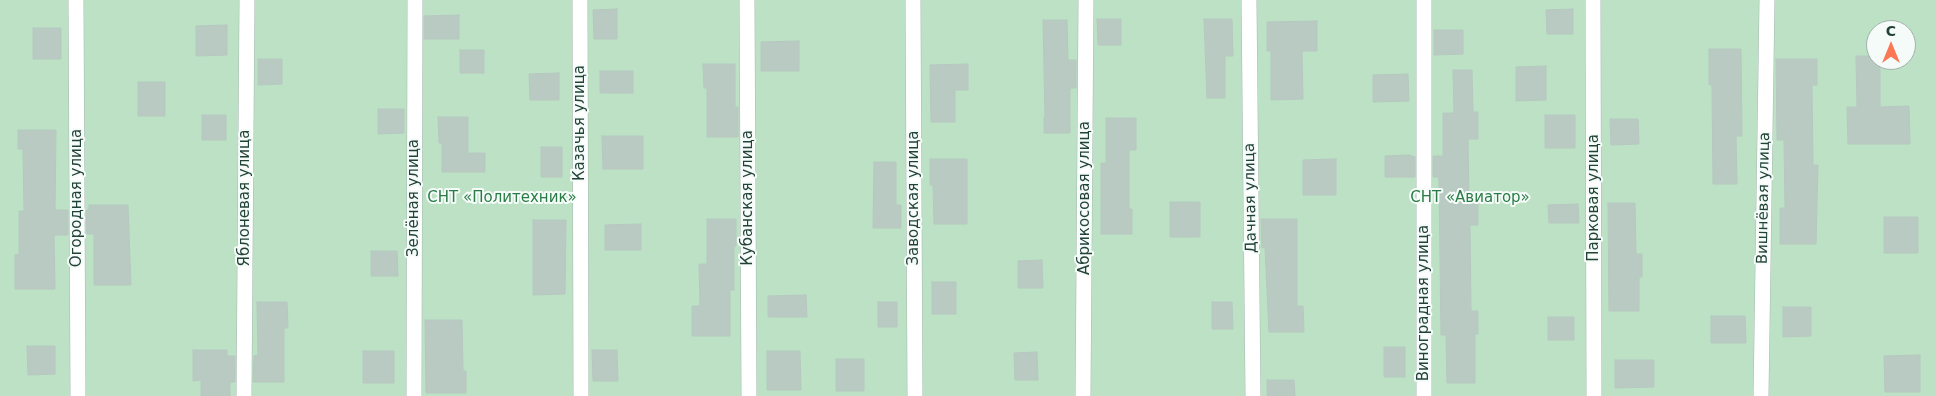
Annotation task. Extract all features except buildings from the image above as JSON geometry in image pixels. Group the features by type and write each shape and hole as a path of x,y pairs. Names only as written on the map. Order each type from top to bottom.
{"street":[{"name":"Огородная улица","path":"76,0 78,396"},
{"name":"Яблоневая улица","path":"244,396 246,0"},
{"name":"Зелёная улица","path":"414,396 415,0"},
{"name":"Казачья улица","path":"580,0 581,396"},
{"name":"Кубанская улица","path":"748,0 749,396"},
{"name":"Заводская улица","path":"912,0 915,396"},
{"name":"Абрикосовая улица","path":"1083,396 1086,0"},
{"name":"Дачная улица","path":"1249,0 1254,396"},
{"name":"Виноградная улица","path":"1424,0 1424,396"},
{"name":"Парковая улица","path":"1593,0 1594,396"},
{"name":"Вишнёвая улица","path":"1761,396 1767,0"}],"green space":[{"path":"0,0 1936,0 1936,396 0,396"}],"park label":[{"name":"СНТ «Политехник»","path":"502,198"},
{"name":"СНТ «Авиатор»","path":"1470,198"}]}
